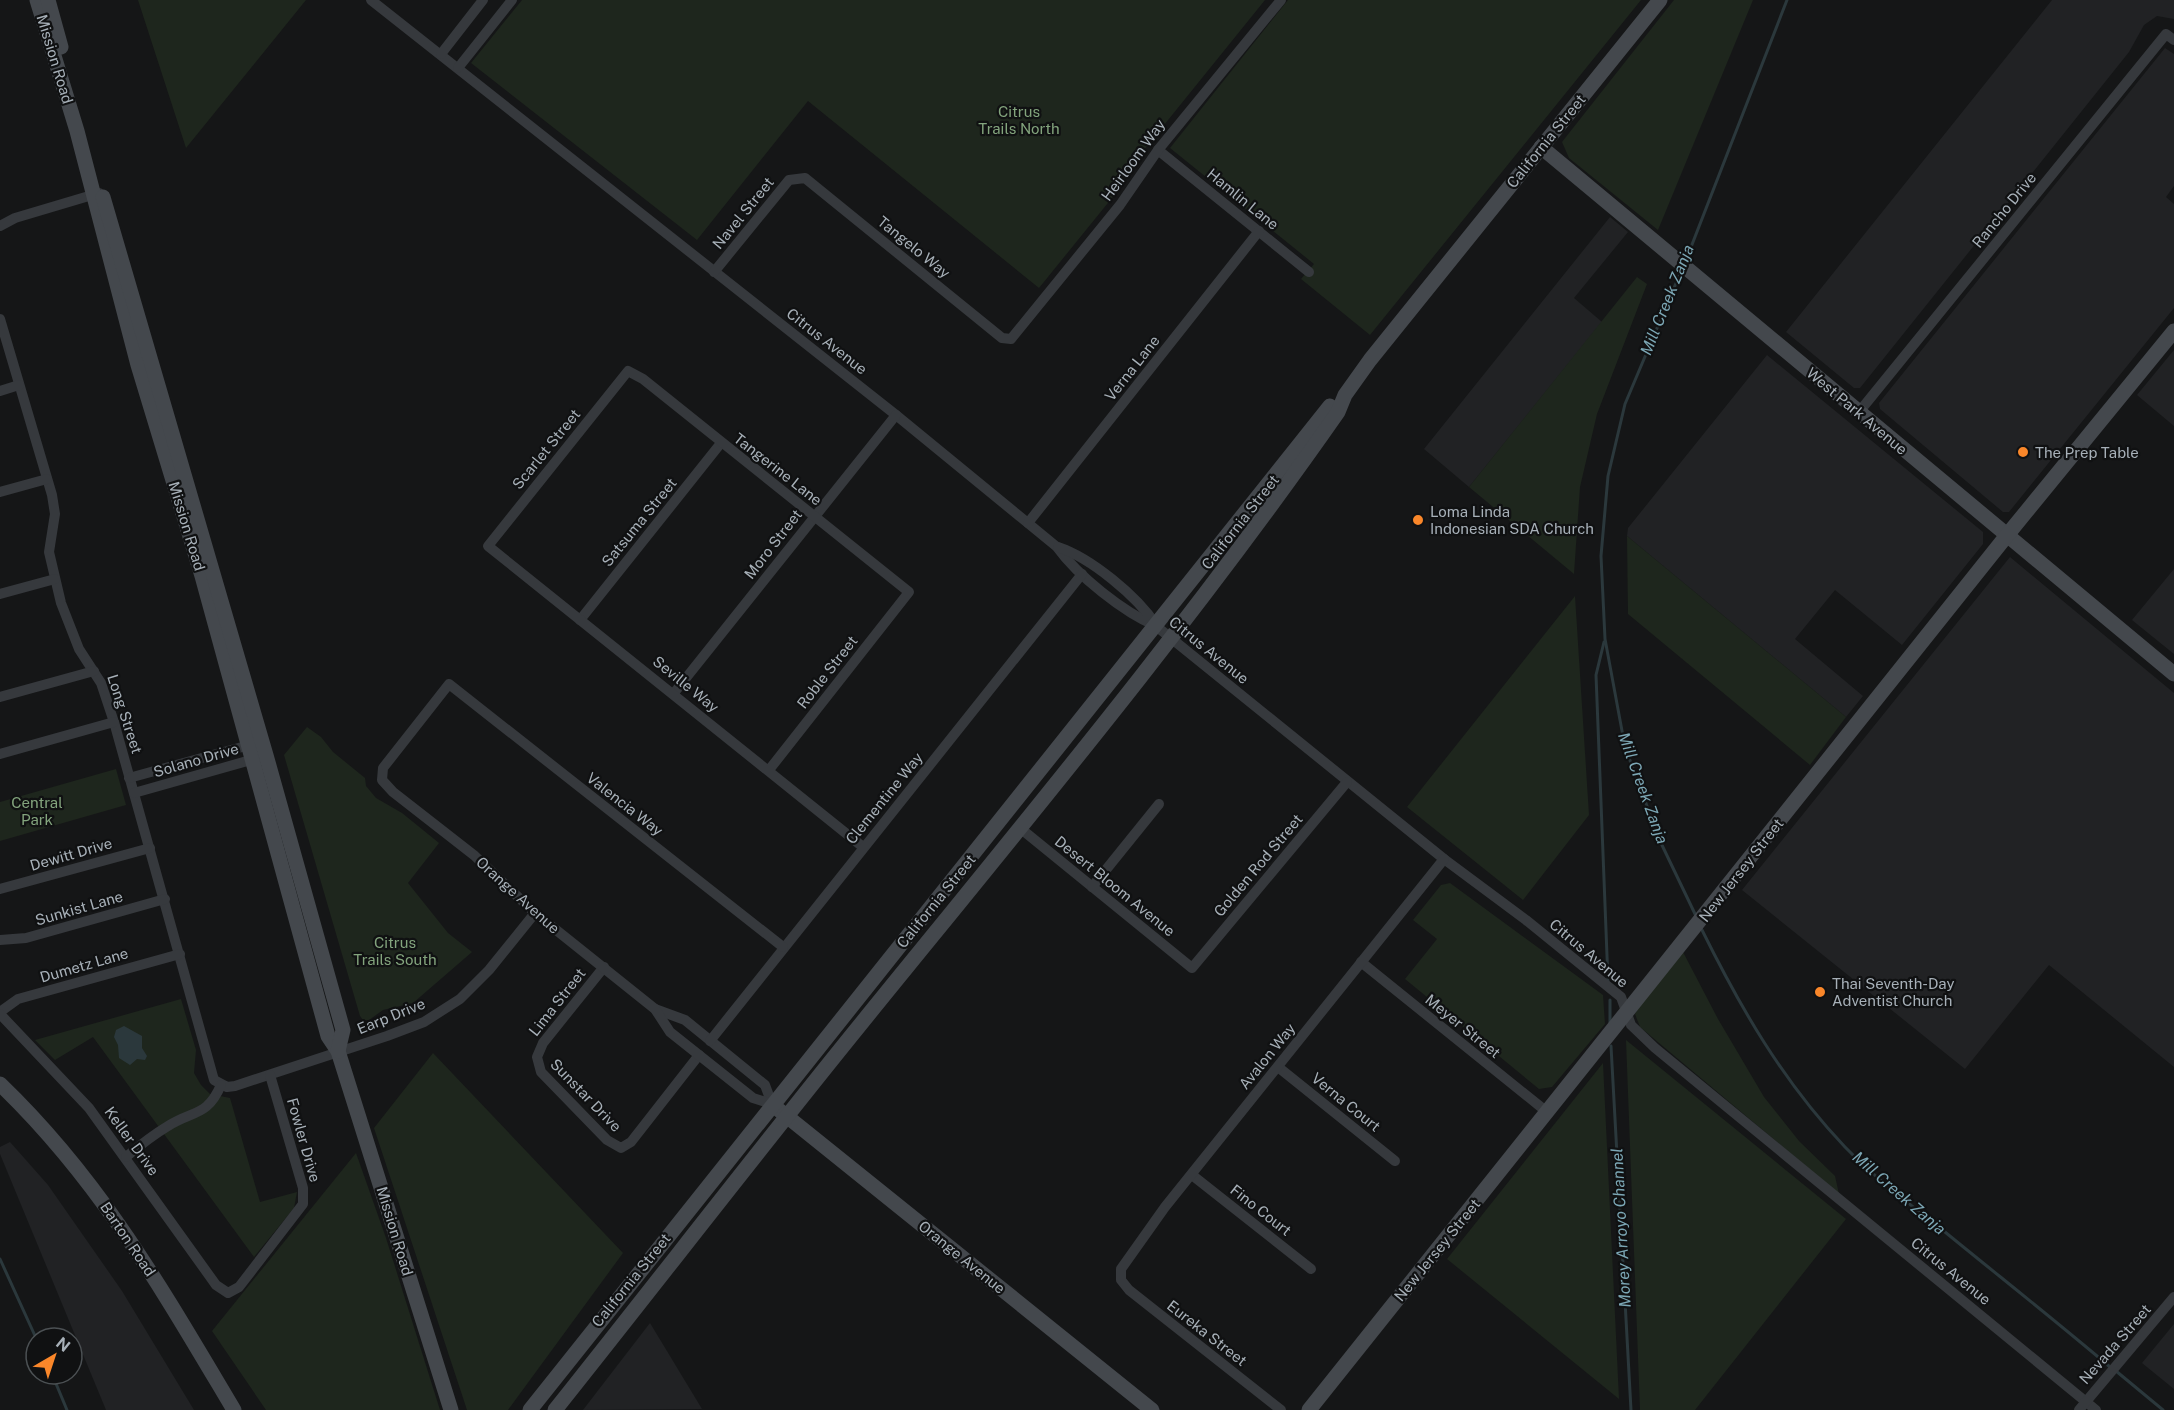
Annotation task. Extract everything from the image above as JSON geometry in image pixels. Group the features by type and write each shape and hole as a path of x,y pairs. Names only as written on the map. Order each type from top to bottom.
{"street":[{"name":"Mission Road","path":"37,0 97,194"},
{"name":"Mission Road","path":"48,0 138,365 257,751 328,1036 338,1051 451,1410"},
{"name":"Citrus Avenue","path":"371,0 896,414 1057,547 1069,564 1139,618 1156,626 1347,782 1526,920 1621,997 1631,1025 1655,1048 2082,1406 2096,1410"},
{"path":"441,54 483,0"},
{"path":"458,68 512,0"},
{"name":"Heirloom Way","path":"1011,339 1120,205 1158,150 1281,0"},
{"name":"California Street","path":"555,1410 787,1115 1020,828 1251,535 1338,412 1345,396 1370,360 1660,0"},
{"name":"Rancho Drive","path":"1858,412 2166,34 2174,40"},
{"name":"West Park Avenue","path":"1541,147 2174,674"},
{"name":"Hamlin Lane","path":"1158,150 1309,272"},
{"name":"Tangelo Way","path":"798,177 805,178 1002,338 1011,339"},
{"name":"Navel Street","path":"714,272 789,180 798,177"},
{"path":"0,226 15,218 97,194"},
{"name":"Verna Lane","path":"1028,524 1259,231"},
{"name":"Long Street","path":"0,319 47,479 55,514 49,552 55,579 75,640 94,671 114,722 165,899 212,1076 221,1085"},
{"name":"New Jersey Street","path":"1309,1410 2008,534 2174,331"},
{"name":"Tangerine Lane","path":"628,371 643,379 909,592"},
{"name":"Scarlet Street","path":"488,546 628,371"},
{"path":"0,391 19,385"},
{"name":"California Street","path":"530,1410 1330,406 1345,396"},
{"name":"Moro Street","path":"674,693 896,414"},
{"name":"Satsuma Street","path":"580,620 721,443"},
{"path":"0,492 47,479"},
{"name":"Seville Way","path":"488,546 863,847"},
{"name":"Citrus Avenue","path":"1057,547 1078,553 1145,608 1156,626"},
{"name":"Clementine Way","path":"710,1041 1082,574"},
{"path":"0,594 55,579"},
{"name":"Roble Street","path":"769,770 909,592"},
{"path":"0,697 94,671"},
{"name":"Orange Avenue","path":"449,684 383,768 382,780 475,856 535,913 655,1009 670,1032 753,1098 772,1104 787,1115 1152,1410"},
{"name":"Valencia Way","path":"449,684 783,947"},
{"path":"0,754 114,722"},
{"name":"Solano Drive","path":"129,778 183,764 257,751"},
{"name":"Solano Drive","path":"134,793 187,778 257,751"},
{"path":"183,764 187,778"},
{"name":"Golden Rod Street","path":"1192,968 1347,782"},
{"path":"1092,887 1159,804"},
{"name":"Desert Bloom Avenue","path":"1020,828 1192,968"},
{"name":"Dewitt Drive","path":"0,889 150,848"},
{"name":"Avalon Way","path":"1120,1275 1126,1261 1192,1175 1444,859"},
{"name":"Sunkist Lane","path":"0,940 26,938 165,899"},
{"name":"Earp Drive","path":"221,1085 235,1086 424,1022 460,999 489,970 535,913"},
{"name":"Dumetz Lane","path":"0,1013 18,999 180,954"},
{"name":"Meyer Street","path":"1361,962 1547,1112"},
{"name":"Lima Street","path":"537,1057 543,1043 604,967"},
{"name":"Orange Avenue","path":"655,1009 685,1020 765,1084 772,1104"},
{"name":"Keller Drive","path":"0,1013 89,1108 216,1285 228,1293"},
{"name":"Sunstar Drive","path":"537,1057 541,1072 607,1140 621,1148 631,1142 699,1055"},
{"name":"Verna Court","path":"1278,1067 1395,1161"},
{"name":"Fowler Drive","path":"228,1293 239,1287 303,1204 303,1188 270,1075"},
{"name":"Barton Road","path":"0,1084 67,1154 101,1198 136,1247 234,1410"},
{"path":"126,1157 168,1126 204,1110 214,1099 221,1085"},
{"name":"Fino Court","path":"1192,1175 1311,1269"},
{"name":"Eureka Street","path":"1120,1275 1129,1290 1281,1410"},
{"name":"Nevada Street","path":"2082,1406 2116,1363 2174,1298"},
{"path":"553,1381 569,1393"}],"shaded area":[{"path":"2052,0 2174,0 2174,19 2157,16 2144,25 2129,52 1860,388 1854,388 1786,332"},
{"path":"2165,48 2174,54 2174,186 2166,197 2174,204 2174,308 2009,512 2003,512 1880,409 1879,403"},
{"path":"1610,217 1628,232 1574,298 1602,322 1469,487 1424,449"},
{"path":"2174,350 2174,426 2137,395"},
{"path":"1767,355 1983,532 1983,544 1902,645 1835,590 1795,639 1863,696 1846,717 1627,536 1628,528"},
{"path":"2010,557 2174,693 2174,1067 2049,965 1965,1069 1742,890"},
{"path":"2174,569 2174,654 2132,620"},
{"path":"124,1026 142,1036 142,1048 147,1056 145,1060 137,1059 130,1065 119,1058 118,1045 114,1037 116,1030"},
{"path":"10,1142 48,1185 122,1291 194,1410 106,1410 84,1357 84,1326 71,1326 0,1154 0,1147"},
{"path":"650,1323 702,1409 583,1410"},
{"path":"2174,1324 2174,1389 2142,1363"}],"green space":[{"path":"138,0 306,0 186,148"},
{"name":"Citrus Trails North","path":"522,0 1265,0 1139,156 1116,193 1039,288 808,101 697,240 471,63"},
{"path":"1288,0 1641,0 1370,335 1301,279 1314,264 1170,148"},
{"path":"1674,0 1753,0 1658,230 1569,158 1562,142"},
{"path":"1637,277 1647,284 1597,414 1580,487 1574,574 1469,487"},
{"path":"1627,536 1846,717 1810,765 1628,614"},
{"path":"1575,596 1589,815 1523,900 1407,807"},
{"name":"Citrus Trails South","path":"307,727 365,778 366,786 376,798 402,813 439,843 408,883 448,933 472,952 413,1003 383,1010 369,1020 363,1020 360,1016 284,755"},
{"name":"Central Park","path":"116,769 126,805 0,841 0,802"},
{"path":"1450,883 1603,995 1605,1024 1552,1087 1539,1089 1405,979 1437,939 1413,920 1441,885"},
{"path":"1683,952 1718,1019 1764,1097 1799,1141 1835,1176 1839,1194 1640,1027 1635,1014 1640,1004"},
{"path":"181,999 196,1050 194,1073 210,1094 230,1098 260,1202 297,1192 294,1208 254,1257 93,1037 55,1060 35,1040"},
{"path":"1626,1040 1846,1219 1695,1410 1640,1410"},
{"path":"433,1053 623,1253 508,1410 467,1410 374,1128"},
{"path":"1603,1063 1619,1399 1447,1259"},
{"path":"356,1153 386,1238 440,1410 266,1410 212,1331"}],"waterway":[{"name":"Mill Creek Zanja","path":"1686,260 1787,0"},
{"name":"Mill Creek Zanja","path":"1682,269 1625,404 1608,476 1601,556 1605,639 1625,747 1660,841 1696,916"},
{"name":"Morey Arroyo Channel","path":"1604,642 1596,675 1608,981"},
{"name":"Mill Creek Zanja","path":"1701,928 1764,1043 1802,1096 1845,1147 1868,1170 2110,1367"},
{"name":"Morey Arroyo Channel","path":"1610,1000 1610,1023"},
{"name":"Morey Arroyo Channel","path":"1611,1046 1631,1410"},
{"path":"0,1259 31,1326"},
{"name":"Mill Creek Zanja","path":"2116,1371 2163,1410"},
{"path":"57,1386 67,1410"}],"place":[{"name":"The Prep Table","path":"2023,452"},
{"name":"Loma Linda Indonesian SDA Church","path":"1418,520"},
{"name":"Thai Seventh-Day Adventist Church","path":"1820,992"}]}
